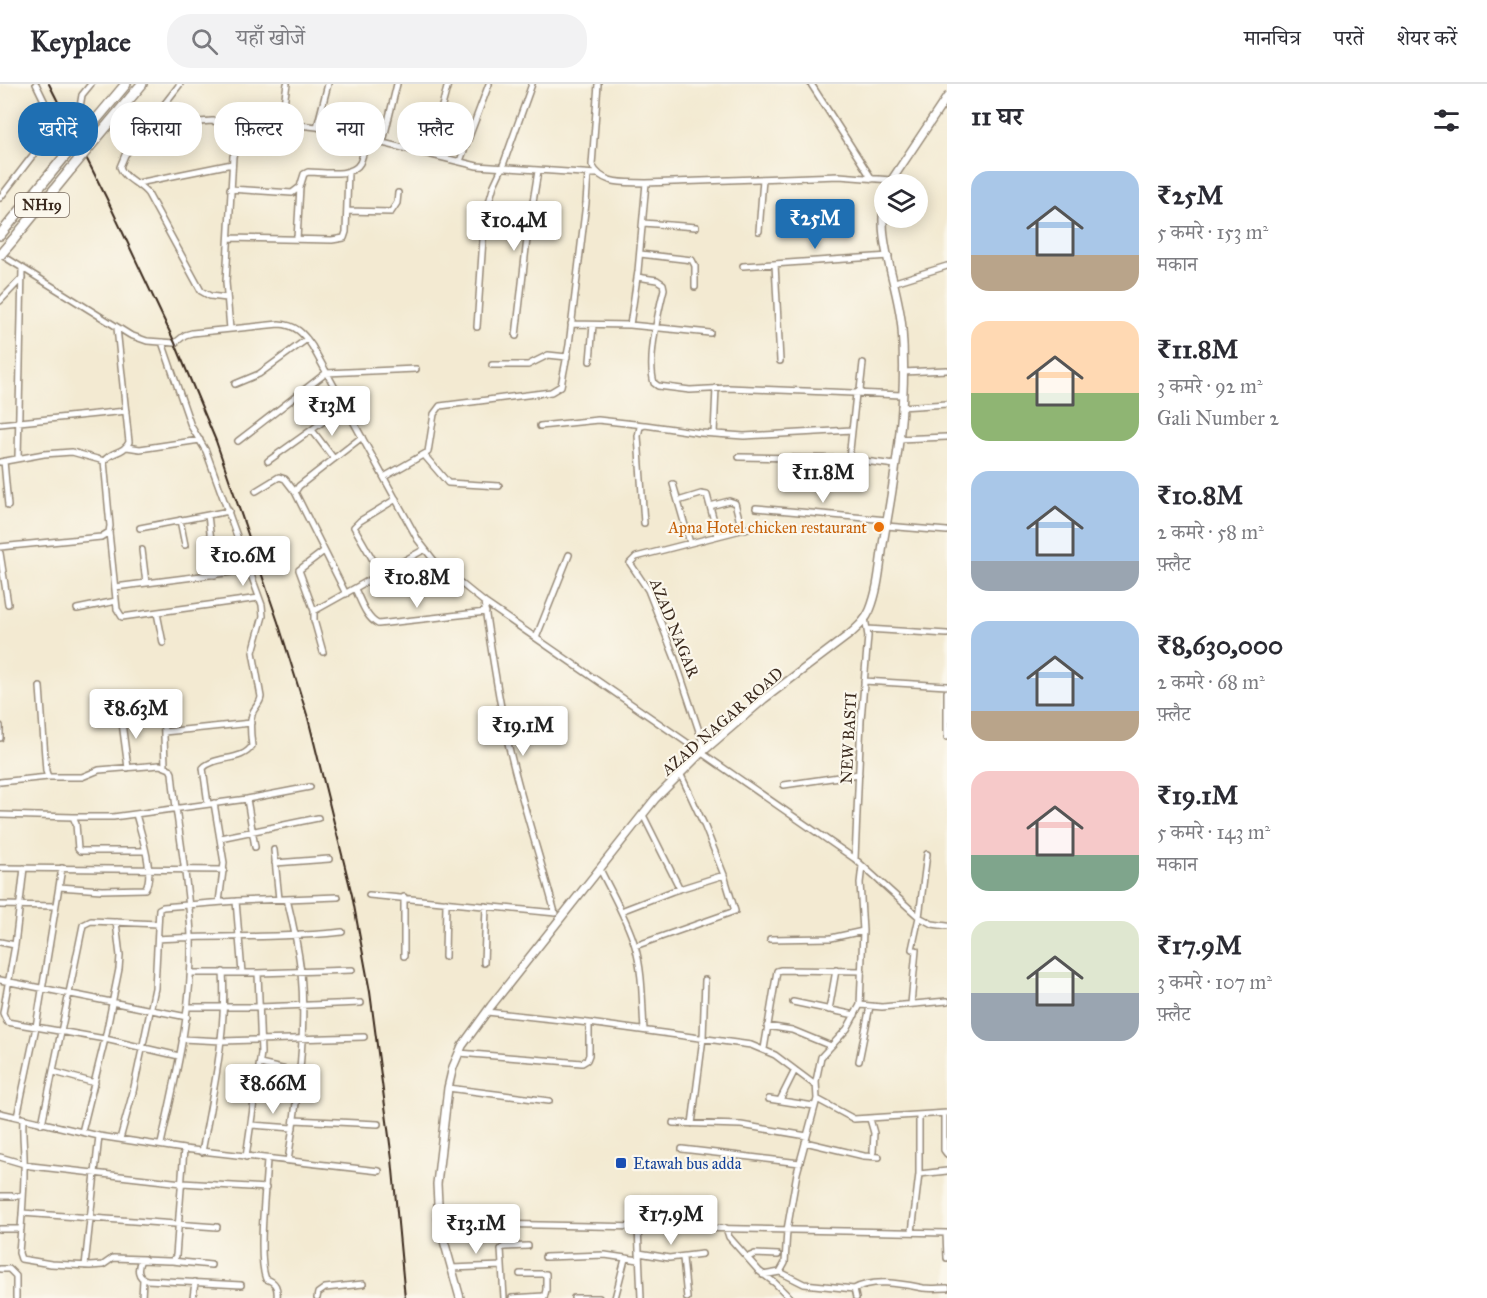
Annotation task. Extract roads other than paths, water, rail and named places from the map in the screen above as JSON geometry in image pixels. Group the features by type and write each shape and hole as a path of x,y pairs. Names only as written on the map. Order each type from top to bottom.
{"highway":[{"name":"NH19","path":"98,118 126,84"},
{"name":"NH19","path":"0,255 142,84"},
{"name":"NH19","path":"1,234 65,156"}],"street":[{"path":"0,198 53,129 52,117 36,84"},
{"path":"81,102 82,95 90,84"},
{"path":"166,102 180,84"},
{"path":"283,102 284,84"},
{"path":"323,102 328,84"},
{"path":"385,130 397,84"},
{"path":"443,102 448,84"},
{"path":"460,161 489,84"},
{"path":"477,327 484,224 494,185 532,84"},
{"path":"597,174 592,165 598,84"},
{"path":"811,84 872,179"},
{"path":"895,174 947,97"},
{"path":"125,156 120,166 126,176 138,183 148,194 201,291 210,296 227,298"},
{"path":"230,329 227,298 230,189 234,156"},
{"path":"297,239 301,178 308,172 348,172 356,168 362,156"},
{"path":"438,156 477,166 597,174 615,182 646,183 839,176 872,179"},
{"path":"138,183 232,164"},
{"path":"516,336 527,239 538,171"},
{"path":"229,237 332,240 344,238 348,172"},
{"path":"384,477 424,455 430,447 434,414 440,406 557,390 563,381 567,357 588,174"},
{"path":"759,231 763,179"},
{"path":"630,325 640,255 646,183"},
{"path":"230,189 286,194 300,187"},
{"path":"347,211 391,212 397,203 398,193"},
{"path":"643,223 696,227"},
{"name":"AZAD NAGAR ROAD","path":"460,1298 440,1223 437,1185 448,1088 453,1066 459,1053 487,1012 643,815 680,773 764,699 850,634 865,618 875,597 895,465 903,372 902,329 884,228"},
{"path":"0,255 117,328 138,338 175,343 185,335 192,333 289,325 297,328 307,339 425,549 442,568 484,602 703,752 855,860 919,917 932,924 947,926"},
{"path":"640,255 692,260 695,266 695,287"},
{"path":"743,266 889,256"},
{"path":"775,264 780,362"},
{"path":"895,282 947,266"},
{"path":"18,458 22,269"},
{"path":"637,277 657,280 663,284 664,289 654,328 652,375 654,383 658,386 690,390 716,388 902,395"},
{"path":"0,301 22,278"},
{"path":"571,324 630,325 710,333"},
{"path":"590,361 593,325"},
{"path":"117,328 129,442 122,451 107,457 104,461 117,609 122,617 259,598"},
{"path":"235,384 253,378 307,339"},
{"path":"162,342 191,426 206,451 229,511 263,616 253,652 261,697 259,704 252,712 252,746 250,750 242,754 210,763 203,768 220,838 224,870 219,902"},
{"path":"492,365 528,365 548,355 567,357"},
{"path":"849,459 856,394 860,390 863,363"},
{"path":"238,441 326,373 416,369"},
{"path":"903,372 947,370"},
{"path":"714,434 716,388"},
{"path":"901,407 947,404"},
{"path":"268,461 345,406"},
{"path":"0,424 126,411"},
{"path":"540,426 598,420 714,434 763,436 852,430"},
{"path":"644,523 638,431 645,425"},
{"path":"312,430 334,459"},
{"path":"295,492 299,486 362,437"},
{"path":"898,439 947,437"},
{"path":"127,447 140,450 200,440"},
{"path":"8,506 2,462 72,452 104,461"},
{"path":"424,455 447,483 500,486"},
{"path":"740,457 849,459 895,465"},
{"path":"256,491 279,477 285,479 295,492 346,594"},
{"path":"673,484 690,543"},
{"path":"678,501 704,493 710,506 717,536"},
{"path":"381,574 354,527 396,499"},
{"path":"710,506 729,501 735,503 742,530"},
{"path":"756,508 947,531"},
{"path":"140,528 229,511"},
{"path":"208,515 215,574"},
{"path":"180,520 185,545"},
{"name":"AZAD NAGAR","path":"703,752 674,656 648,591 630,563 636,557 749,528"},
{"path":"0,547 101,537 109,532"},
{"path":"314,611 425,549"},
{"path":"142,550 146,583"},
{"path":"323,652 314,620 314,611 299,570 324,551"},
{"path":"0,553 8,604"},
{"path":"536,638 569,555"},
{"path":"115,587 249,570"},
{"path":"355,589 368,616 378,624 486,612"},
{"path":"77,609 116,601"},
{"path":"484,602 508,743 555,913"},
{"path":"157,613 163,644"},
{"name":"NEW BASTI","path":"855,860 867,628 865,618"},
{"path":"867,628 947,634"},
{"path":"864,681 947,686"},
{"path":"40,687 45,771 48,777"},
{"path":"947,692 947,737"},
{"path":"161,1144 187,1017 191,973 189,905 172,773 165,766 163,705"},
{"path":"121,716 128,768"},
{"path":"164,732 251,723"},
{"path":"0,726 0,738"},
{"path":"0,782 48,777 81,777 99,770 165,766"},
{"path":"635,946 733,914 735,908 705,827 680,773"},
{"path":"784,785 859,774"},
{"path":"0,815 104,818 247,799 310,787"},
{"path":"247,799 255,847"},
{"path":"59,887 102,890 145,889 148,884 149,870 136,814"},
{"path":"643,815 680,889"},
{"path":"73,817 80,851 145,851"},
{"path":"220,838 318,818"},
{"path":"274,850 279,899"},
{"path":"911,1004 914,950 927,854"},
{"path":"275,863 329,859"},
{"path":"780,1272 785,1263 787,1230 800,1163 814,1106 818,1099 815,1085 821,1057 847,1029 860,1005 863,931 860,883 862,866"},
{"path":"0,868 224,870"},
{"path":"24,868 4,1018 11,1023 105,1039 179,1056"},
{"path":"16,1298 14,1272 19,1256 24,1165 20,1118 62,868"},
{"path":"600,869 635,946 641,977 644,1030"},
{"path":"621,911 724,875"},
{"path":"369,895 565,914"},
{"path":"120,1139 151,1010 156,977 159,909 219,902 338,897"},
{"path":"404,897 404,956"},
{"path":"287,899 296,937 303,1005 299,1073 288,1161"},
{"path":"237,901 243,973"},
{"path":"445,957 447,902"},
{"path":"0,904 55,906"},
{"path":"484,963 486,906"},
{"path":"42,1124 83,925 91,921 158,924"},
{"path":"82,1132 105,1039 120,956 116,922"},
{"path":"770,939 831,938 863,931"},
{"path":"158,939 296,937 342,932"},
{"path":"0,942 15,945"},
{"path":"191,973 352,970"},
{"path":"829,1010 836,970"},
{"path":"764,1049 777,971 862,971"},
{"path":"202,1152 222,1041 223,972"},
{"path":"246,1157 260,1064 258,973"},
{"path":"0,980 187,1017"},
{"path":"692,1124 704,1038 705,980"},
{"path":"860,1005 890,1007 947,1001"},
{"path":"793,1002 855,1015"},
{"path":"188,1007 361,1003"},
{"path":"860,1061 870,1006"},
{"path":"487,1012 751,1045 764,1049 815,1085"},
{"path":"459,1053 582,1063 589,1056 589,1023"},
{"path":"767,1026 792,1030 831,1046"},
{"path":"182,1039 222,1041 364,1037"},
{"path":"260,1064 299,1073"},
{"path":"780,1100 795,1070"},
{"path":"54,1072 94,1083"},
{"path":"448,1088 549,1101"},
{"path":"769,1099 814,1106"},
{"path":"818,1099 854,1119 946,1114 943,1146 947,1154"},
{"path":"0,1113 99,1136 202,1152 379,1171"},
{"path":"912,1232 919,1174 919,1115"},
{"path":"870,1119 874,1133 873,1152"},
{"path":"294,1120 378,1124"},
{"path":"673,1123 741,1125 807,1136"},
{"path":"251,1125 293,1128"},
{"path":"84,1266 99,1136"},
{"path":"805,1142 864,1156 879,1157"},
{"path":"172,1261 176,1256 184,1149"},
{"path":"682,1149 800,1163"},
{"path":"0,1157 24,1165 182,1183 266,1188"},
{"path":"267,1159 262,1254 264,1276 276,1286 277,1298"},
{"path":"919,1174 947,1170"},
{"path":"0,1196 23,1196"},
{"path":"22,1213 217,1227"},
{"path":"440,1223 947,1233 947,1258"},
{"path":"638,1227 641,1298"},
{"path":"726,1228 729,1237 763,1275 790,1298"},
{"path":"0,1229 21,1229"},
{"path":"504,1298 502,1248 528,1246"},
{"path":"639,1253 657,1257 682,1258 702,1254"},
{"path":"748,1257 755,1254 778,1255"},
{"path":"545,1257 605,1255 639,1260"},
{"path":"19,1256 25,1261 84,1266 103,1265 112,1258 211,1265"},
{"path":"682,1258 687,1298"},
{"path":"142,1298 143,1279 139,1274 139,1263 144,1259"},
{"path":"615,1298 625,1259"},
{"path":"451,1268 502,1266"},
{"path":"0,1269 14,1272"},
{"path":"763,1275 780,1272 804,1284 854,1289 864,1285 899,1284 924,1288 947,1288"},
{"path":"512,1298 544,1297 547,1286 545,1273 520,1274"},
{"path":"143,1279 241,1285"},
{"path":"193,1298 195,1282"},
{"path":"317,1298 318,1293 325,1288 363,1284"},
{"path":"854,1289 856,1298"},
{"path":"574,1298 599,1298"}],"railway":[{"path":"49,84 106,197 175,343 216,441 308,718 352,895 370,992 392,1159 405,1298"}],"place":[{"name":"Apna Hotel chicken restaurant","path":"879,527"},
{"name":"Etawah bus adda","path":"621,1163"}]}
